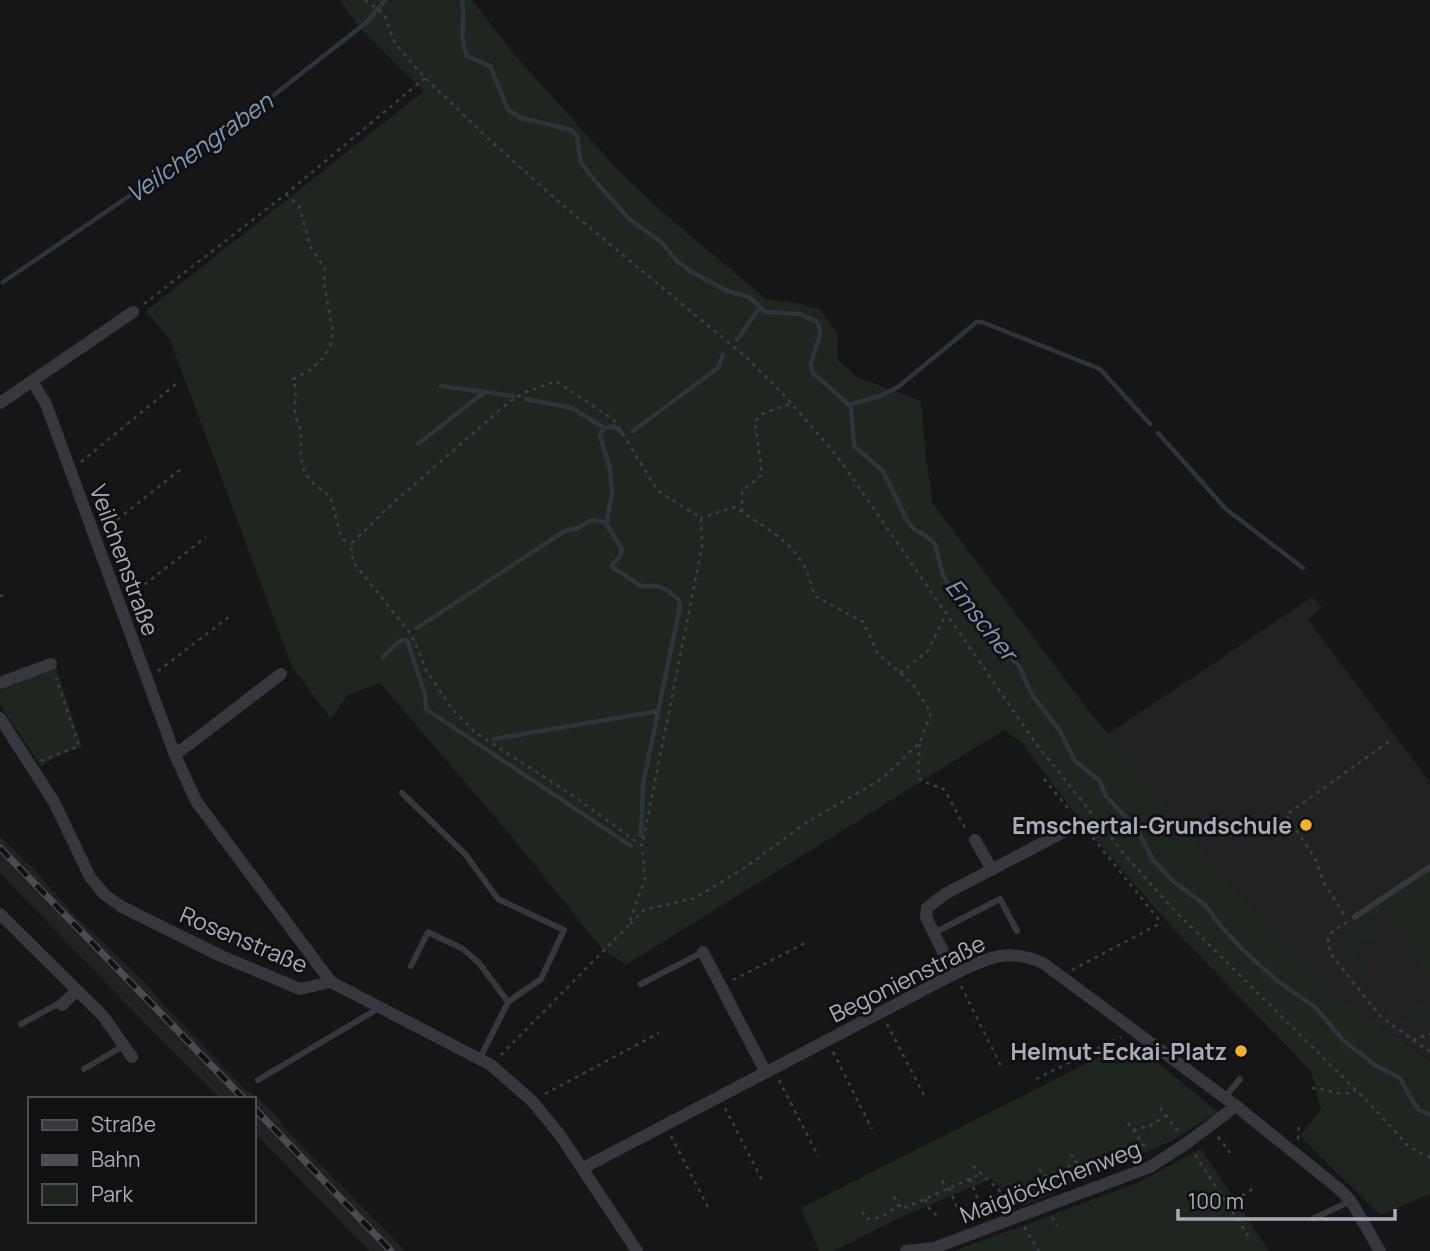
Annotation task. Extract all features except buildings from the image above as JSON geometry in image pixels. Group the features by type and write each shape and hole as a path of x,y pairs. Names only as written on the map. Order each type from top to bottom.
{"street":[{"path":"0,403 133,312"},
{"name":"Veilchenstraße","path":"32,382 46,404 175,755 196,801 331,982"},
{"path":"0,684 51,664"},
{"path":"175,755 281,674"},
{"name":"Rosenstraße","path":"0,718 54,802 90,877 104,894 122,907 219,955 300,989 331,982 486,1062 532,1101 560,1135 637,1251"},
{"path":"954,974 926,917 927,908 945,894 1081,826"},
{"path":"975,840 992,870"},
{"path":"0,914 103,1016 132,1058"},
{"path":"703,952 769,1069"},
{"name":"Begonienstraße","path":"583,1168 718,1095 954,974 992,956 1017,955 1043,963 1225,1097 1351,1201 1380,1251"},
{"path":"62,1005 77,990"},
{"name":"Maiglöckchenweg","path":"906,1251 934,1248 1095,1189 1156,1163 1236,1106"}],"lane":[{"path":"402,793 465,854 498,899 564,930 541,979 508,1002 486,1062"},
{"path":"1355,917 1430,867"},
{"path":"934,933 1000,899 1017,932"},
{"path":"411,966 428,932 463,949 479,963 508,1002"},
{"path":"641,984 703,952"},
{"path":"21,1024 58,1004 62,1005"},
{"path":"258,1080 380,1007"},
{"path":"84,1069 123,1046"},
{"path":"1225,1097 1240,1080"},
{"path":"1314,1217 1351,1201"}],"path":[{"path":"365,0 384,13 395,43 425,78 494,144 566,208 746,357 792,403 838,457 1037,745 1125,855 1224,961 1356,1090 1409,1147 1430,1158"},
{"path":"133,312 286,194 425,78"},
{"path":"286,194 299,206 311,248 325,269 324,284 333,332 330,346 323,358 310,370 293,379 297,393 295,413 301,432 299,446 302,466 311,482 330,496 342,539 351,544"},
{"path":"351,544 392,504 509,402 526,392 556,381 614,420 658,491 701,518"},
{"path":"70,471 176,384"},
{"path":"742,512 742,491 762,475 754,421 762,414 792,403"},
{"path":"94,538 181,469"},
{"path":"701,518 734,507 742,512 789,547 804,565 815,596 863,622 878,654 913,684 931,713 920,742 920,780 945,790 970,837 975,840"},
{"path":"628,926 645,879 642,846 702,547 701,518"},
{"path":"119,604 206,537"},
{"path":"351,544 353,562 411,634 427,672 453,710 475,733 575,797 642,846"},
{"path":"900,673 928,651 947,612"},
{"path":"147,680 229,617"},
{"path":"33,767 79,746 51,664"},
{"path":"1391,740 1286,815 1315,858 1324,883 1348,921 1332,932 1328,939 1329,953 1380,1016 1430,1052"},
{"path":"486,1062 645,910 695,898 743,869 806,823 883,778 920,742"},
{"path":"1044,779 1158,917 1159,923 1069,972"},
{"path":"721,986 805,943"},
{"path":"954,974 1001,1066"},
{"path":"881,1012 926,1099"},
{"path":"1036,1079 1134,1031"},
{"path":"532,1101 659,1033"},
{"path":"1413,1040 1430,1034"},
{"path":"826,1040 872,1129"},
{"path":"769,1069 818,1156"},
{"path":"1312,1088 1328,1088 1349,1095 1356,1090"},
{"path":"718,1095 764,1184"},
{"path":"1160,1108 1187,1143 1251,1240"},
{"path":"1133,1130 1150,1126 1165,1116"},
{"path":"1298,1142 1299,1123"},
{"path":"664,1124 710,1211"},
{"path":"1128,1124 1156,1163"},
{"path":"1209,1126 1230,1153"},
{"path":"1071,1154 1095,1189"},
{"path":"1039,1169 1044,1175 1062,1171 1076,1161"},
{"path":"973,1166 1022,1216 1039,1251"},
{"path":"894,1197 902,1209 981,1174"},
{"path":"970,1179 979,1203"},
{"path":"942,1181 949,1188 958,1210"},
{"path":"1228,1205 1254,1188"},
{"path":"925,1199 928,1207 938,1217"},
{"path":"862,1212 867,1219 882,1216 899,1205"}],"shaded area":[{"name":"Emschertal-Grundschule","path":"1312,597 1322,607 1308,620 1430,782 1430,1059 1324,987 1217,867 1107,735"},
{"path":"0,836 37,872 71,912 149,986 247,1091 256,1096 279,1118 283,1127 404,1251 369,1251 256,1134 256,1097 219,1097 0,873"}],"green space":[{"path":"340,0 472,0 513,53 619,171 666,215 766,299 798,303 821,310 838,335 837,359 857,377 921,401 933,504 1089,711 1217,867 1324,986 1430,1060 1430,1194 1380,1215 1300,1136 1321,1109 1311,1071 1169,924 1084,826 1022,743 1004,730 626,965 602,949 517,843 380,683 347,695 331,719 292,667 170,340 146,311 424,91 361,30"},
{"path":"56,667 82,747 59,755 41,766 0,705 0,691 5,685"},
{"path":"1430,871 1430,968 1425,971 1384,909 1368,920 1378,936 1370,942 1367,938 1352,948 1366,970 1361,972 1353,968 1341,949 1356,920"},
{"path":"1422,1002 1430,1014 1430,1025 1398,1023 1389,1015 1387,1009 1391,1006 1401,1022 1417,1012 1414,1007"},
{"path":"1131,1041 1218,1112 1171,1141 1024,1206 991,1179 899,1218 834,1251 819,1251 801,1208"},
{"path":"1201,1149 1269,1251 954,1251 1135,1184"}],"waterway":[{"name":"Veilchengraben","path":"3,282 251,113 367,22 385,0"},
{"name":"Emscher","path":"462,0 464,49 467,56 490,66 508,110 521,118 571,130 577,136 580,161 591,176 630,220 660,241 678,262 690,271 727,291 749,297 765,312 800,314 816,321 820,335 811,363 812,372 851,407 854,446 883,471 908,522 935,544 943,575 949,585 974,605 997,643 1019,666 1032,695 1060,731 1075,761 1100,781 1105,795 1137,829 1153,860 1173,881 1206,906 1245,952 1280,983 1315,1007 1343,1040 1375,1065 1400,1078 1419,1110 1430,1115"},
{"path":"737,340 760,307"},
{"path":"848,405 880,396 898,387 976,322 982,322 1100,369 1150,424"},
{"path":"633,431 718,368 723,355"},
{"path":"441,386 513,396"},
{"path":"418,444 483,393"},
{"path":"526,399 572,408 604,428"},
{"path":"621,432 614,426 604,428 600,436 610,469 612,494 606,524 622,549 612,567 641,586 657,586 667,590 678,599 680,606 643,784 641,836"},
{"path":"1158,433 1226,509 1303,568"},
{"path":"417,628 566,530 579,528 591,520 607,521"},
{"path":"383,657 401,640 407,640 425,694 426,709 444,721"},
{"path":"494,739 658,711"},
{"path":"447,723 631,846"}],"railway":[{"path":"0,848 242,1097"},
{"path":"256,1110 391,1251"}],"place":[{"name":"Emschertal-Grundschule","path":"1306,825"},
{"name":"Helmut-Eckai-Platz","path":"1241,1051"}]}
